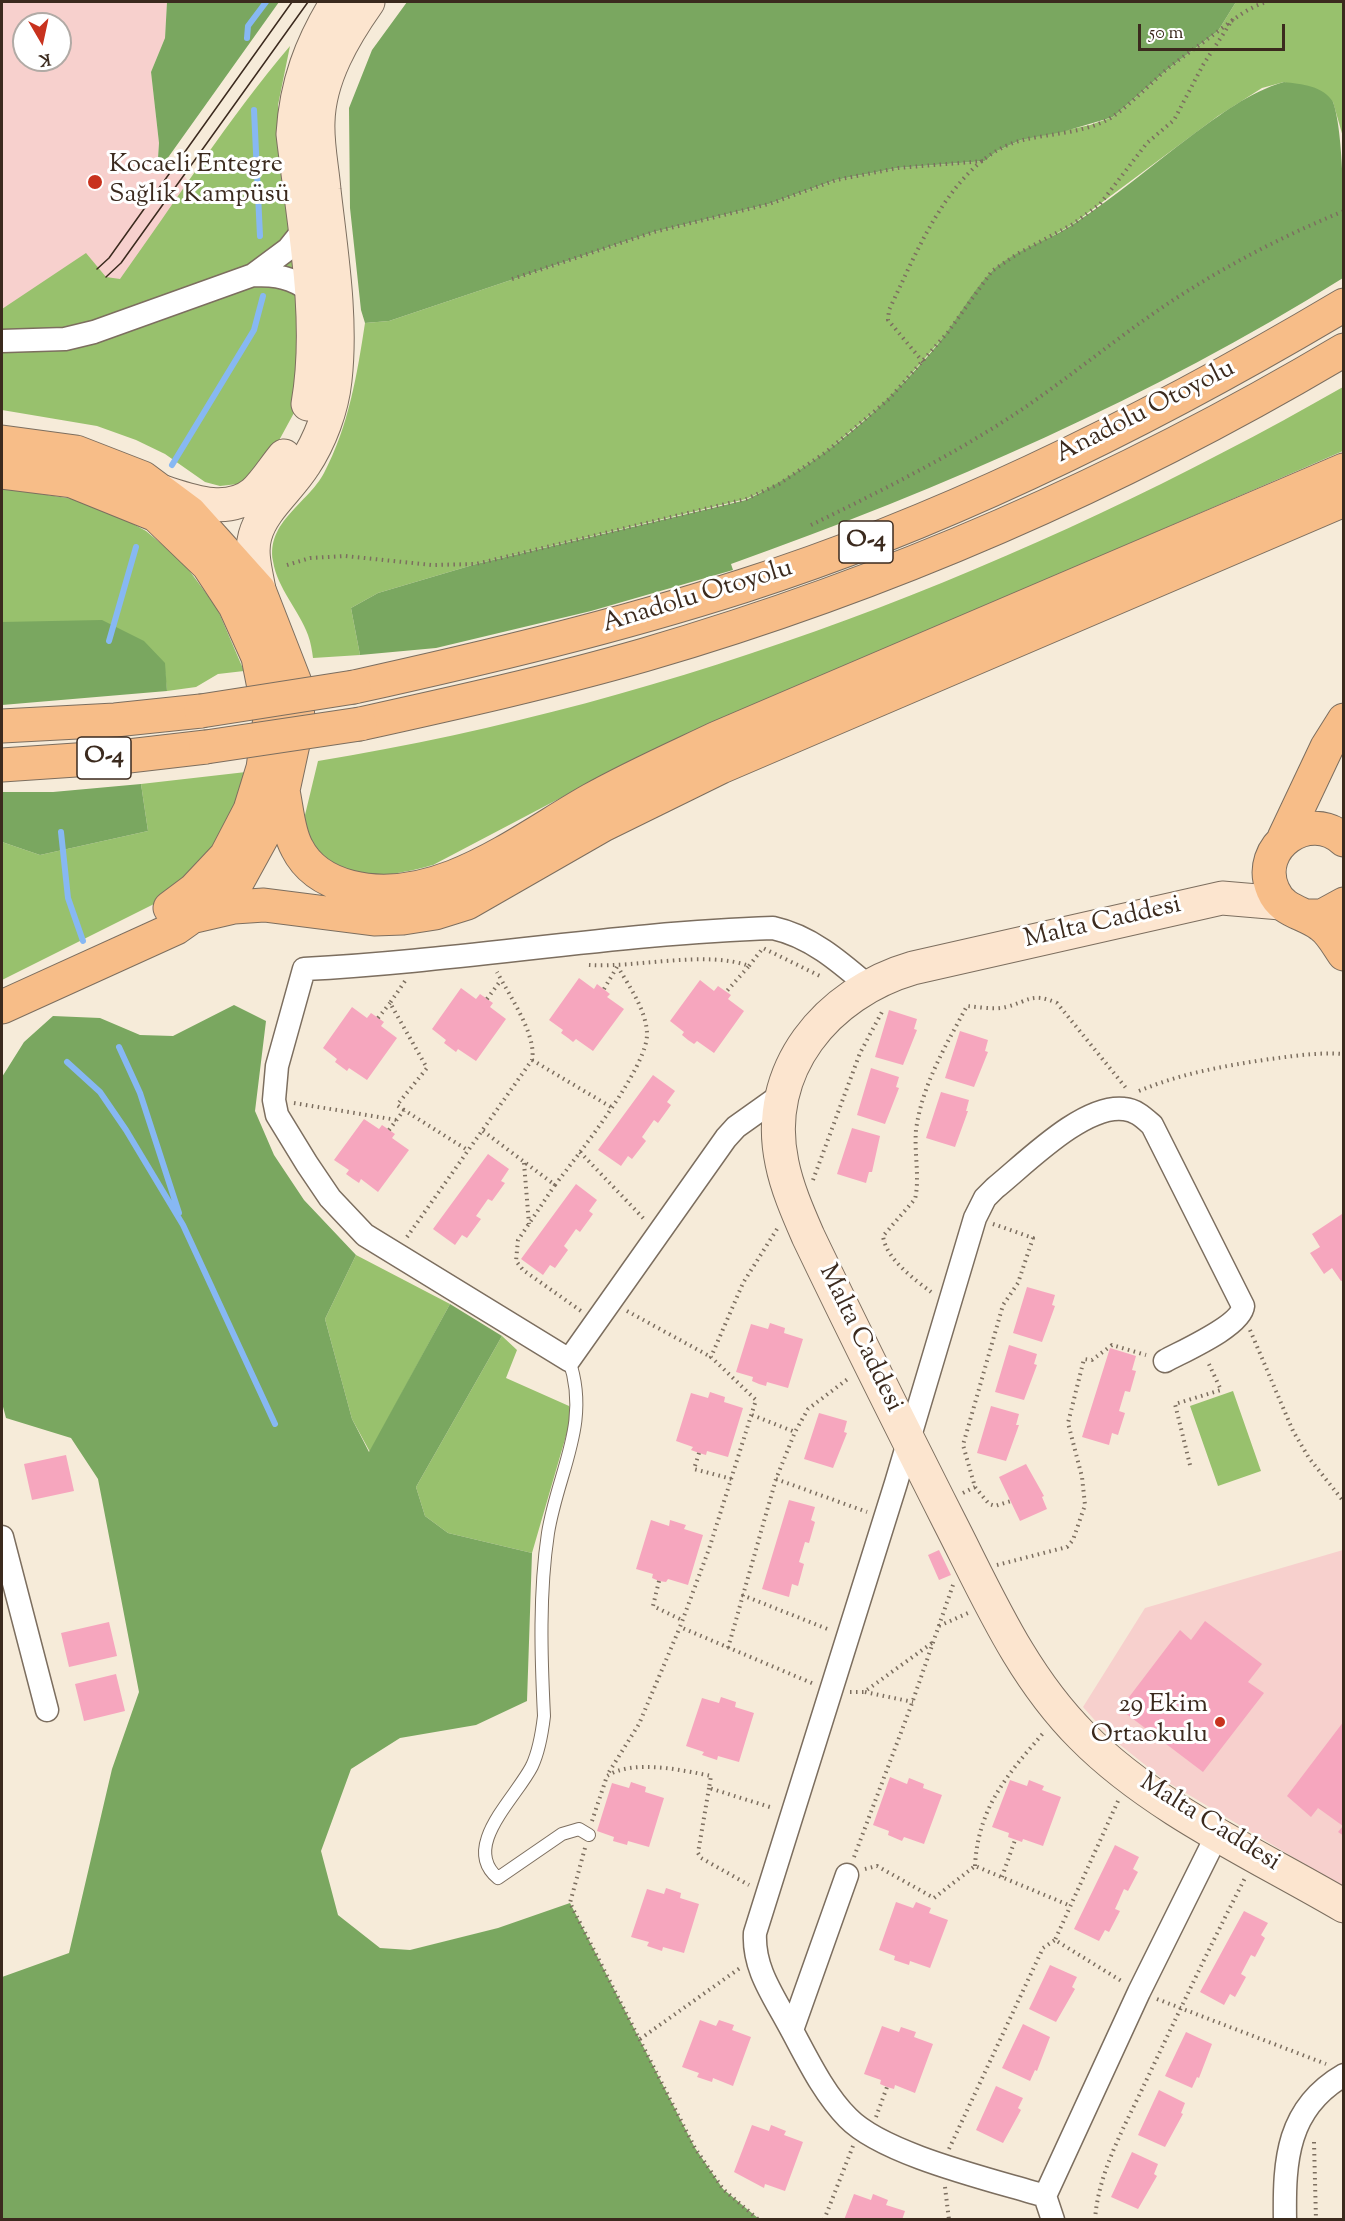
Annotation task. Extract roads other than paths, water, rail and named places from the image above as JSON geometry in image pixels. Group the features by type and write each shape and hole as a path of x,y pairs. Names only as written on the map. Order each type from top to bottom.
{"main road":[{"path":"161,491 202,505 235,502 255,491 287,453 306,413 314,371 314,326 293,134 295,107 302,73 318,32 337,2"},
{"path":"2,1007 176,928 234,886 258,848 280,804 298,721 296,685 259,590 253,549 258,525 304,466 317,443 327,418 335,384 338,354 336,318 318,121 333,60 351,26 368,2"},
{"name":"Anadolu Otoyolu","path":"2,726 115,720 201,711 354,687 534,647 744,586 859,545 974,497 1171,403 1344,306"},
{"name":"Anadolu Otoyolu","path":"2,765 109,758 206,747 360,723 541,684 645,655 873,579 1083,487 1195,434 1344,350"},
{"path":"2,442 76,452 143,478 190,513 259,590"},
{"path":"283,791 296,847 307,864 319,875 360,889 390,891 422,887 478,864 592,799 697,747 1344,470"},
{"path":"2,472 72,481 156,515 208,565 234,606 258,657 270,718 263,768 250,810 226,856 194,890 97,964"},
{"path":"191,917 234,907 264,905 374,919 403,918 435,913 466,903 603,825 711,772 1344,500"},
{"path":"1344,720 1327,747 1277,851 1271,884 1294,910 1321,925 1333,937 1344,954"},
{"path":"1277,851 1297,831 1311,828 1325,829 1344,840"},
{"name":"Malta Caddesi","path":"1222,898 1277,851"},
{"name":"Malta Caddesi","path":"1294,910 1222,898 923,965 888,975 870,993 833,1011 811,1035 788,1075 781,1095 778,1122 781,1153 795,1207 870,1365 989,1603 1017,1653 1061,1713 1082,1736 1130,1776 1218,1833 1344,1906"},
{"path":"1294,910 1322,916 1344,904"}],"street":[{"path":"2,341 65,339 94,332 253,275 288,249 304,229"},
{"path":"253,275 276,275 296,280 310,291"},
{"path":"781,1095 736,1126 707,1162 569,1360 394,1255 365,1235 330,1198 289,1137 277,1115 274,1100 277,1066 304,969 372,966 773,928 801,937 822,950 870,993"},
{"path":"1045,2196 894,2147 865,2132 835,2102 792,2030 765,1981 755,1957 755,1933 765,1894 885,1519 948,1305 980,1206 995,1188 1077,1123 1113,1109 1133,1111 1152,1125 1241,1300 1242,1312 1232,1323 1166,1361"},
{"path":"3,1550 47,1710"},
{"path":"1053,2220 1045,2196 1140,1992 1218,1833"},
{"path":"792,2030 847,1875"},
{"path":"1286,2220 1286,2165 1295,2130 1313,2098 1338,2071"}],"lane":[{"path":"569,1360 578,1397 577,1419 555,1496 548,1534 544,1575 544,1716 541,1737 533,1764 483,1847 484,1861 488,1870 498,1878 562,1834 579,1829 589,1834"}],"waterway":[{"path":"247,38 248,26 266,2"},
{"path":"254,110 260,236"},
{"path":"172,465 254,330 263,296"},
{"path":"109,641 136,547"},
{"path":"61,832 68,898 83,941"},
{"path":"119,1047 140,1093 179,1213"},
{"path":"67,1062 100,1092 126,1130 183,1225 275,1424"}],"tram line":[{"path":"97,269 109,258 292,2"},
{"path":"106,277 121,263 308,2"}],"place":[{"name":"Kocaeli Entegre Sağlık Kampüsü","path":"95,182"},
{"name":"29 Ekim Ortaokulu","path":"1220,1722"}]}
